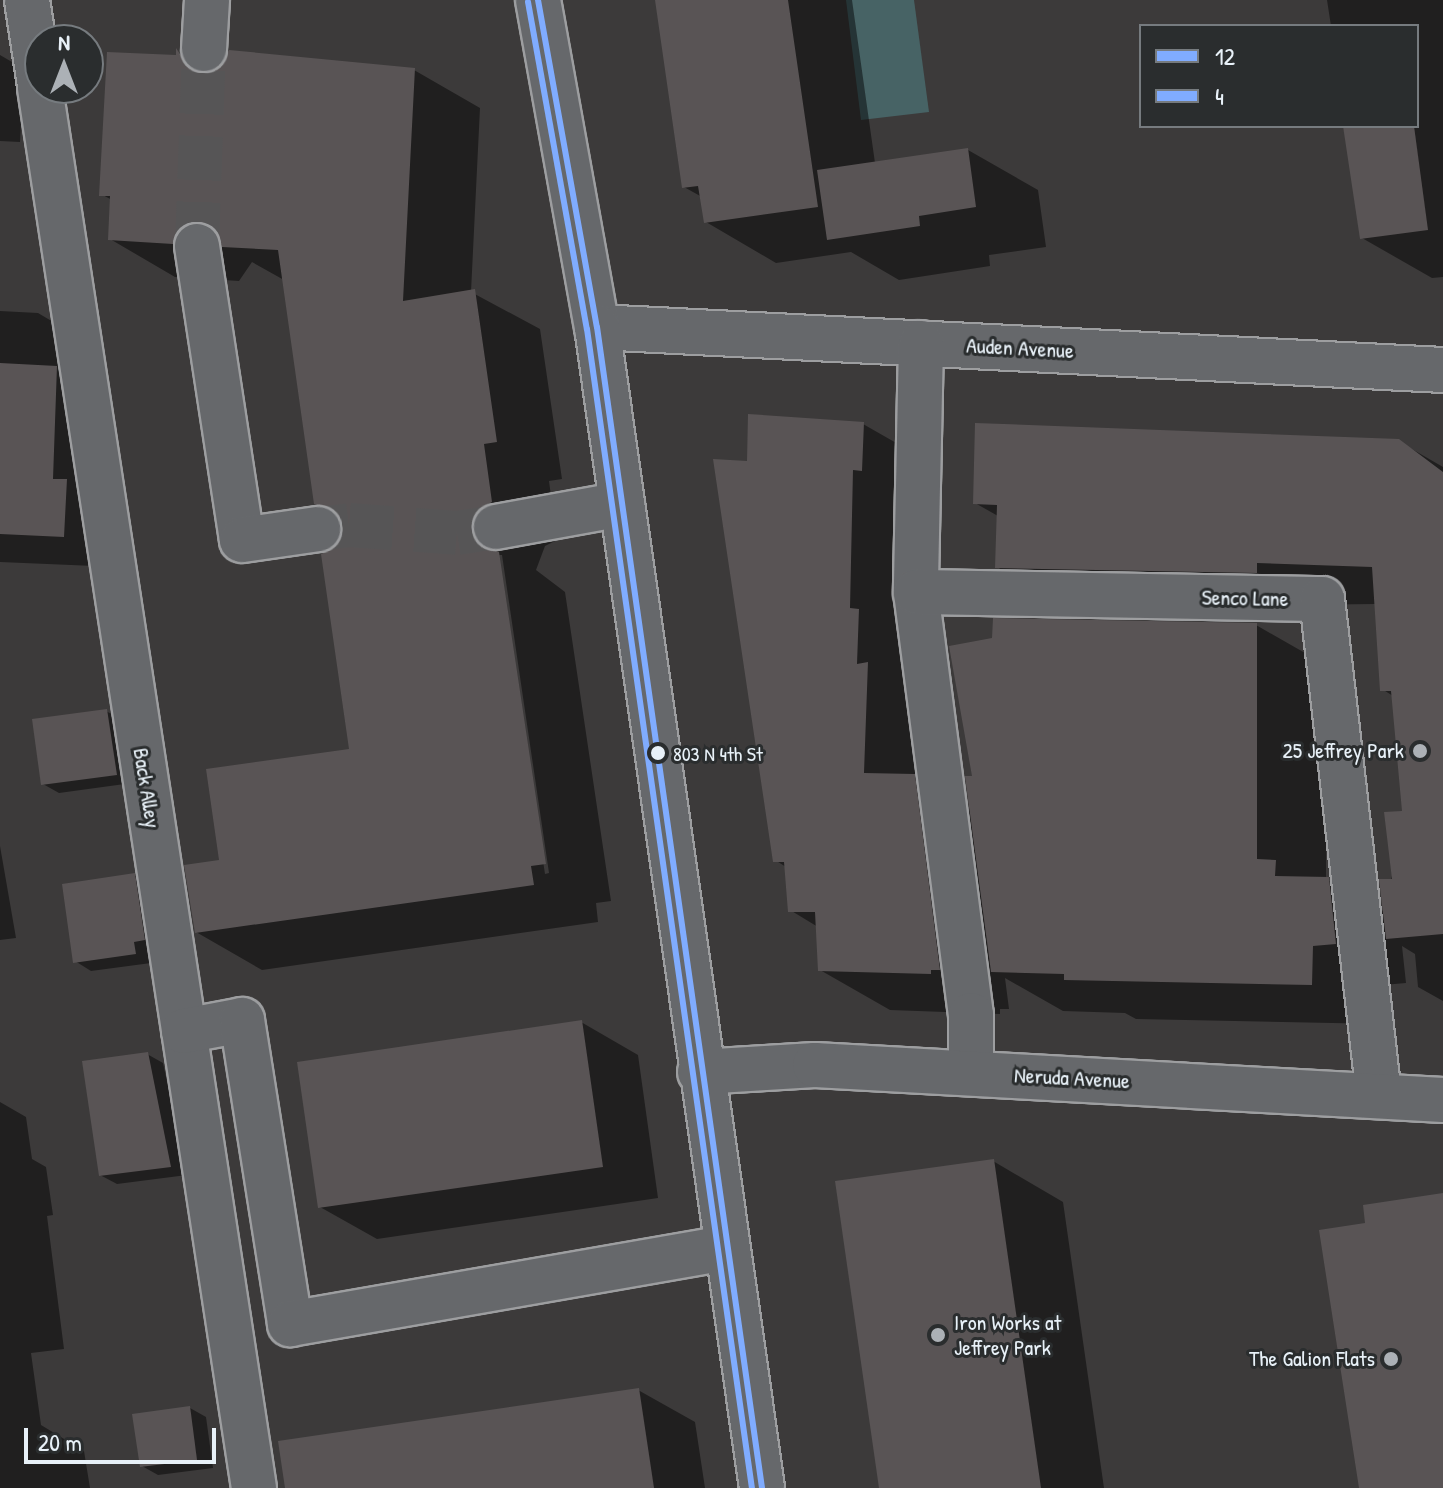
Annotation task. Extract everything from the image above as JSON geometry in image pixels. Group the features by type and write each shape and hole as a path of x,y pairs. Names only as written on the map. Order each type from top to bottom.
{"street":[{"name":"Back Alley","path":"27,0 31,24"},
{"path":"204,49 207,0"},
{"path":"538,0 597,327 725,1248 762,1488"},
{"name":"Back Alley","path":"43,104 254,1488"},
{"path":"197,246 242,540 318,529"},
{"name":"Auden Avenue","path":"597,327 1443,370"},
{"path":"921,343 916,592 971,1015 971,1072"},
{"path":"496,527 622,504"},
{"name":"Senco Lane","path":"916,592 1322,599 1379,1096"},
{"path":"184,1031 242,1020 290,1324 725,1248"},
{"name":"Neruda Avenue","path":"700,1072 815,1065 1443,1100"}],"water":[{"path":"846,0 914,0 929,112 861,120"}],"building":[{"path":"655,0 788,0 818,207 704,223 698,186 682,188"},
{"path":"176,48 190,69 202,74 216,71 229,50 415,68 403,301 475,289 497,442 484,444 492,502 479,509 471,531 478,544 499,552 546,864 531,866 534,885 195,933 184,865 219,860 206,769 349,749 321,554 334,548 343,526 337,513 314,504 278,250 222,247 216,230 194,221 181,227 173,244 108,240 110,196 99,196 107,52 176,55"},
{"path":"1343,128 1414,128 1428,230 1360,239"},
{"path":"968,148 976,207 919,216 920,226 827,240 817,170"},
{"path":"0,363 57,366 53,479 67,479 64,537 0,534"},
{"path":"748,414 864,422 862,471 853,470 850,608 859,609 857,664 868,662 864,773 915,774 940,970 931,970 931,974 818,971 815,912 788,912 784,862 773,862 713,459 747,461"},
{"name":"25 Jeffrey Park","path":"975,423 1399,439 1443,472 1443,934 1386,939 1379,879 1392,879 1384,812 1402,811 1391,691 1380,691 1372,567 1257,563 1257,573 995,568 997,505 973,504"},
{"path":"993,618 1257,623 1257,859 1276,860 1275,876 1329,877 1336,944 1313,946 1312,985 1064,980 1064,974 991,972 965,776 972,776 949,646 992,638"},
{"path":"107,709 117,775 41,785 32,719"},
{"path":"135,873 145,940 134,942 136,954 73,963 62,884"},
{"path":"582,1020 603,1167 318,1208 297,1062"},
{"path":"148,1052 171,1167 99,1176 82,1061"},
{"name":"Iron Works at Jeffrey Park","path":"994,1159 1041,1488 879,1488 835,1181"},
{"name":"The Galion Flats","path":"1443,1193 1443,1488 1359,1488 1319,1230 1365,1223 1363,1205"},
{"path":"639,1388 654,1488 285,1488 278,1441"},
{"path":"190,1406 197,1460 140,1467 132,1414"}],"tunnel":[{"path":"197,246 204,49"},
{"path":"318,529 349,525 457,533 496,527"}],"transit line":[{"name":"12","path":"538,0 597,327 762,1488"},
{"name":"4","path":"528,2 587,329 752,1488"}],"place":[{"name":"25 Jeffrey Park","path":"1420,751"},
{"name":"803 N 4th St","path":"658,753"},
{"name":"Iron Works at Jeffrey Park","path":"938,1335"},
{"name":"The Galion Flats","path":"1391,1359"}]}
